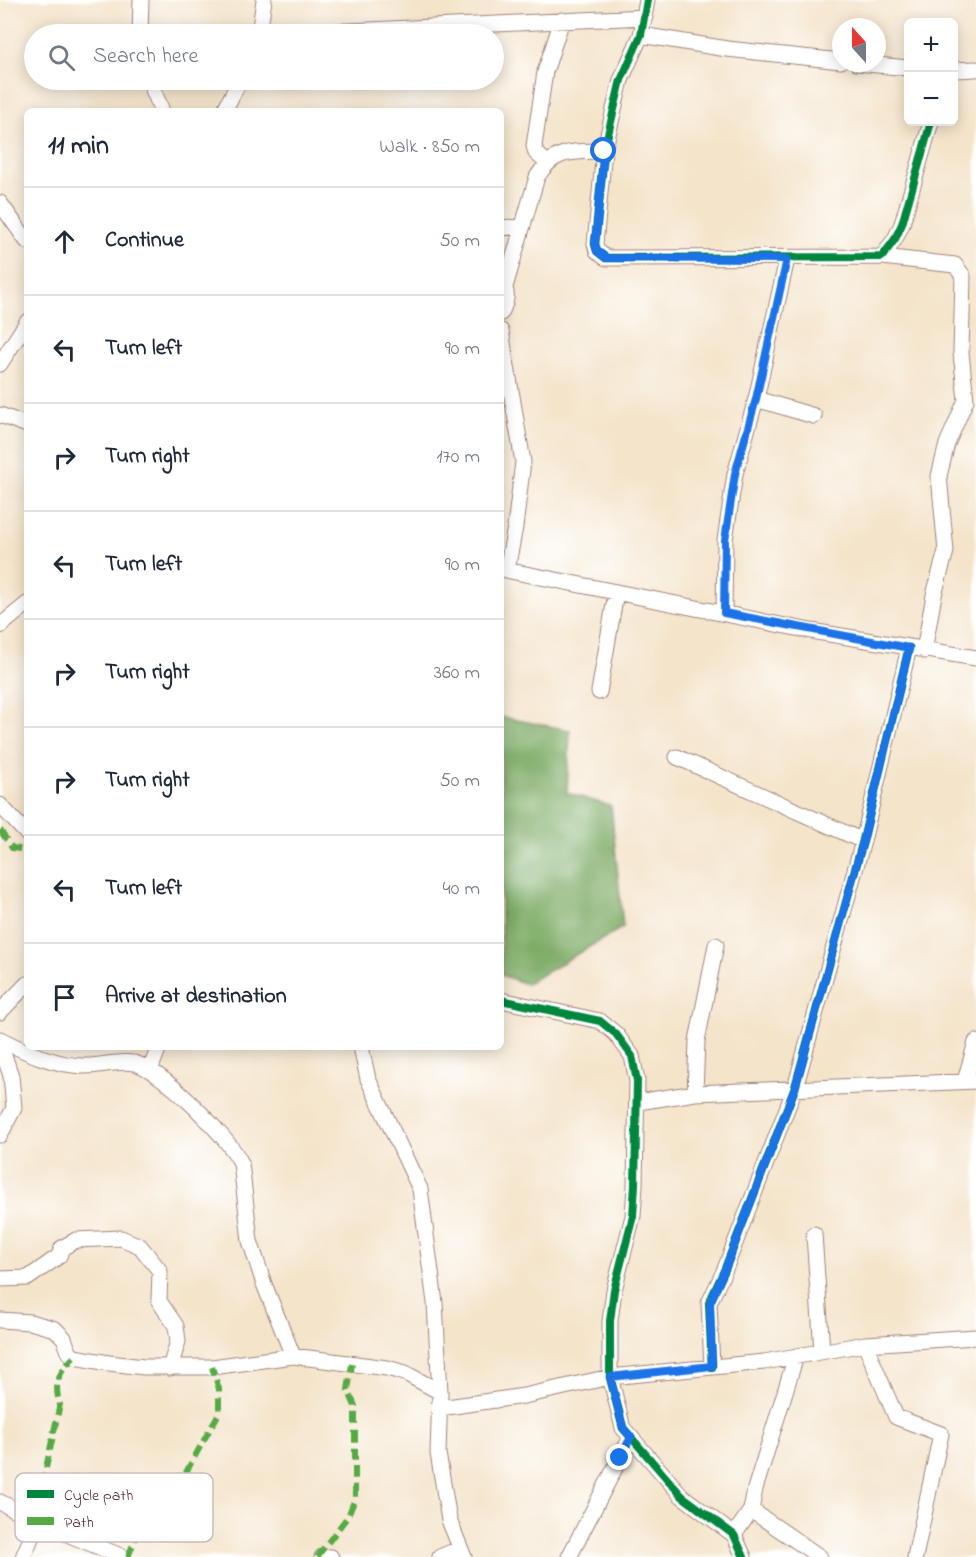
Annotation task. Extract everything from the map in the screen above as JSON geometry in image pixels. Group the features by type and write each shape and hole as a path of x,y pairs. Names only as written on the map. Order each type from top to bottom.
{"street":[{"path":"140,24 141,0"},
{"path":"260,24 264,0"},
{"path":"647,0 641,35 621,80 604,151 595,244 601,256 606,258 787,259 882,257 976,267"},
{"path":"483,24 645,17"},
{"path":"546,162 536,153 534,146 545,72 562,20"},
{"path":"641,35 727,49 832,60"},
{"path":"886,66 904,68"},
{"path":"958,70 976,69"},
{"path":"153,90 161,108"},
{"path":"226,108 235,90"},
{"path":"882,257 902,224 930,126"},
{"path":"504,282 537,177 546,162 557,155 604,151"},
{"path":"0,203 24,236"},
{"path":"504,228 523,226"},
{"path":"724,613 725,540 735,474 756,399 787,259"},
{"path":"712,1366 711,1296 725,1269 795,1088 946,551 939,476 947,444 966,400 962,353 963,276 955,265"},
{"path":"504,288 507,296 504,304"},
{"path":"0,364 24,327"},
{"path":"504,349 523,462 516,527 504,570 917,650 976,658"},
{"path":"756,399 814,416"},
{"path":"0,415 24,424"},
{"path":"599,692 616,593"},
{"path":"0,626 24,606"},
{"path":"676,757 863,841"},
{"path":"0,805 24,831"},
{"path":"695,1093 697,1041 716,945"},
{"path":"0,1012 24,987"},
{"path":"504,1001 589,1017 608,1026 632,1056 638,1102 633,1216 614,1290 610,1321 610,1377 623,1428 682,1496 734,1535 744,1557"},
{"path":"0,1041 24,1052 82,1066 135,1064 150,1070 189,1102 235,1152 241,1163 250,1241 264,1284 293,1356"},
{"path":"0,1041 10,1076 14,1108 0,1135"},
{"path":"638,1102 695,1093 970,1081 976,1042"},
{"path":"150,1070 158,1050"},
{"path":"362,1050 368,1079 420,1189 435,1303 440,1392 438,1454 449,1520 461,1553 440,1557"},
{"path":"814,1234 822,1351"},
{"path":"0,1279 28,1278 59,1256 62,1248 76,1240 122,1238 140,1246 160,1271 159,1301 176,1326 178,1341 170,1368"},
{"path":"0,1320 30,1322 55,1329 64,1338 69,1352 74,1357 109,1364 170,1368 212,1367 293,1356 387,1368 405,1373 440,1392"},
{"path":"440,1408 524,1396 610,1377 796,1356 865,1344 976,1337"},
{"path":"865,1344 896,1418 941,1434 915,1557"},
{"path":"734,1535 751,1510 796,1356"},
{"path":"569,1557 631,1437"},
{"path":"0,1502 15,1510"},
{"path":"751,1510 820,1557"},
{"path":"23,1557 29,1542"},
{"path":"87,1542 123,1557"},
{"path":"322,1557 331,1557"}],"green space":[{"path":"504,718 570,730 567,793 611,806 623,927 526,984 504,976"}],"marked path":[{"path":"0,830 12,848 24,850"},
{"path":"45,1473 60,1404 57,1384 64,1368 74,1357"},
{"path":"317,1557 348,1516 355,1499 355,1406 348,1390 352,1364"},
{"path":"186,1473 219,1413 219,1389 212,1367"},
{"path":"128,1557 134,1542"}],"cycle path":[{"path":"647,0 641,35 621,80 604,151 595,244 597,251 606,258 882,257 902,224 930,126"},
{"path":"712,1367 709,1303 725,1269 795,1088 863,841 909,648"},
{"path":"504,1001 600,1021 616,1034 632,1056 637,1081 633,1216 614,1290 610,1321 610,1377 623,1428 682,1496 734,1535 744,1557"}],"route":[{"path":"604,151 595,244 601,256 606,258 787,259 774,325 735,474 725,540 724,613 909,648 863,841 795,1088 725,1269 711,1296 712,1366 610,1377 623,1428 631,1437 620,1458"}]}
